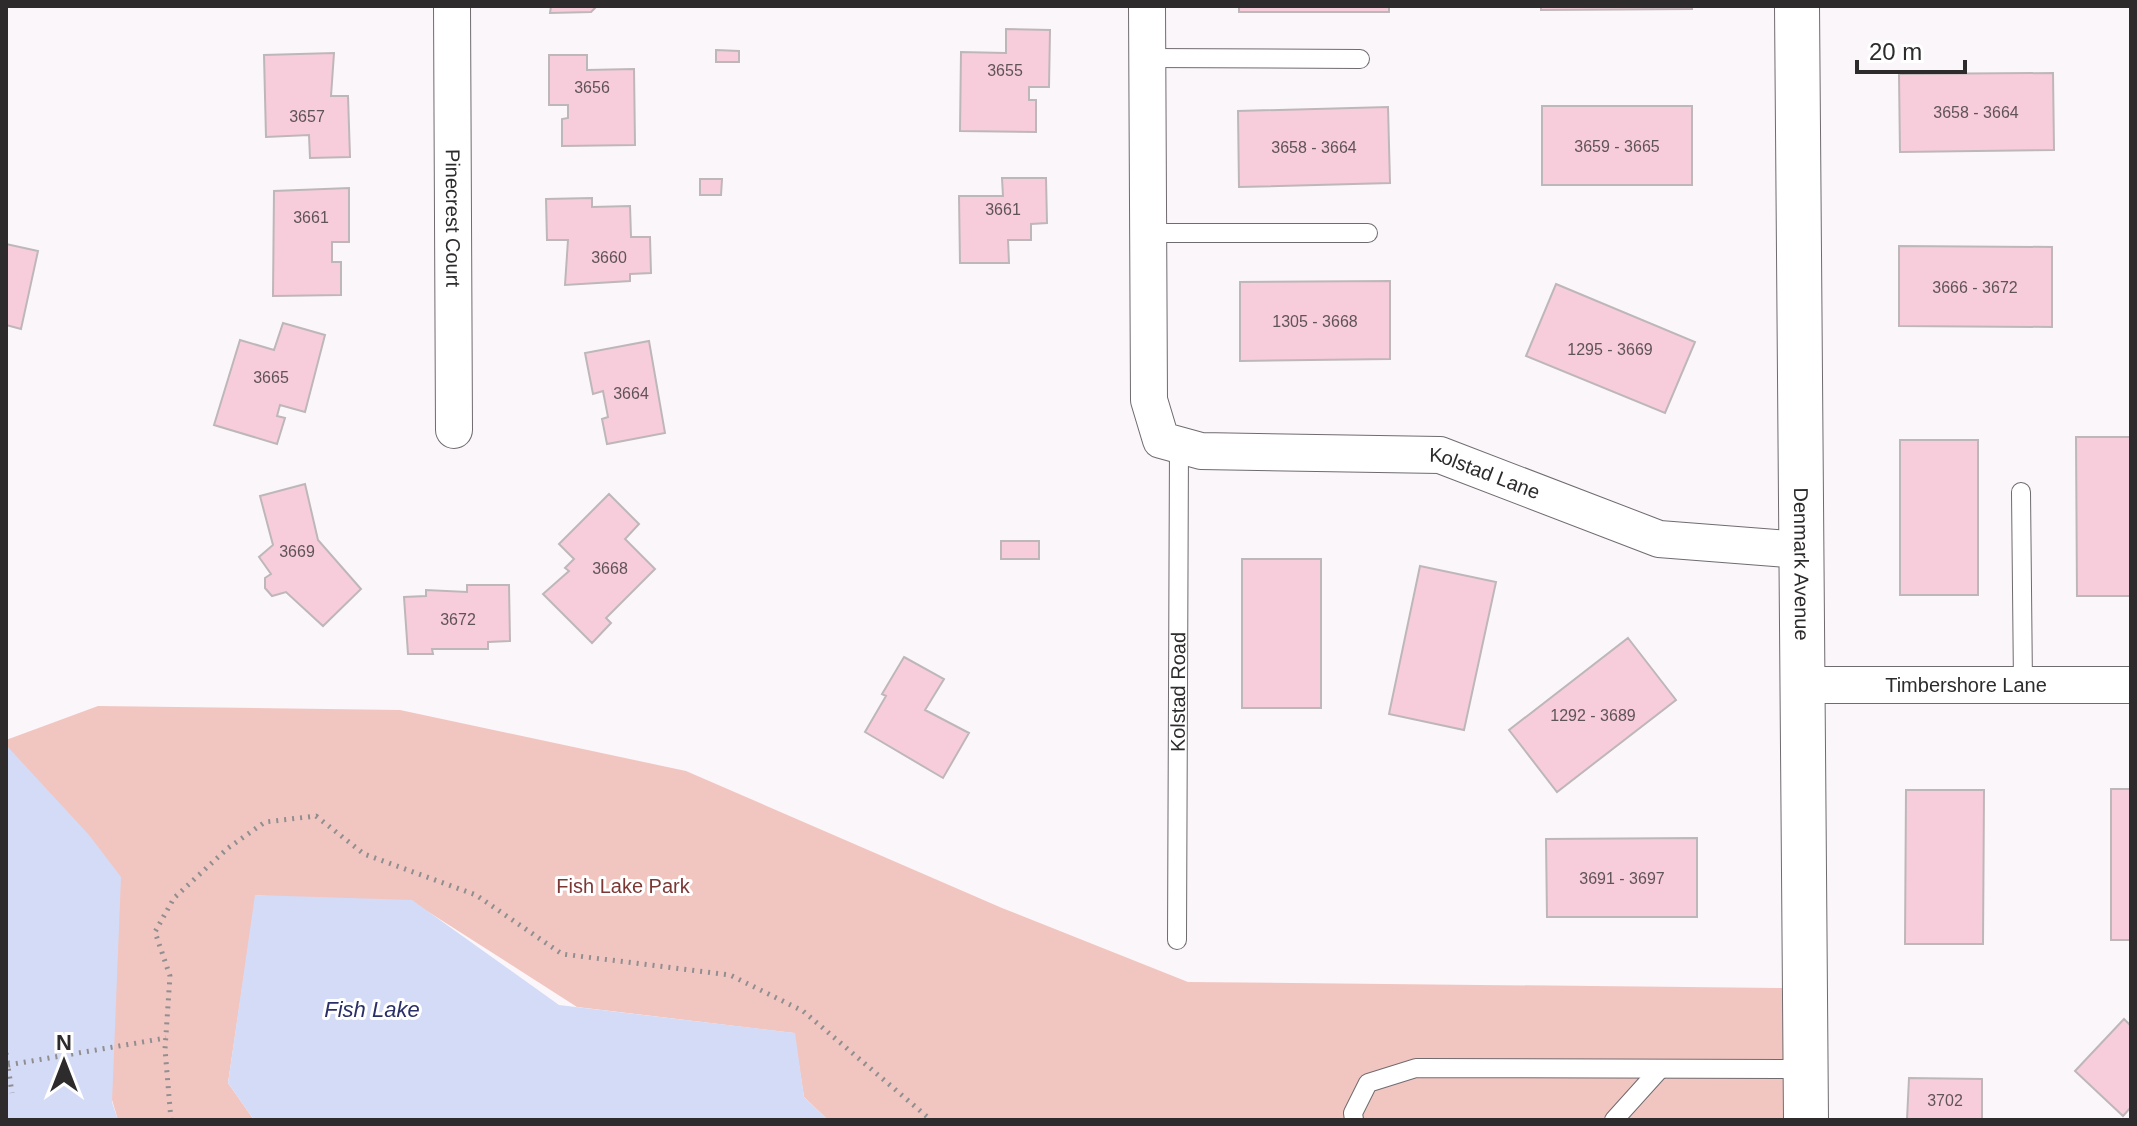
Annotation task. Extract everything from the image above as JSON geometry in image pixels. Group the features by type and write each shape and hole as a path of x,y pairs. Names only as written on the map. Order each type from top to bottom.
{"street":[{"name":"Pinecrest Court","path":"452,6 454,430"},
{"name":"Kolstad Road","path":"1147,6 1149,400 1170,443"},
{"name":"Denmark Avenue","path":"1797,6 1806,1120"},
{"name":"Kolstad Lane","path":"1170,443 1201,451 1440,455 1659,539 1801,550"},
{"name":"Timbershore Lane","path":"1802,685 2131,685"}],"lane":[{"path":"1148,58 1360,59"},
{"path":"1148,233 1368,233"},
{"name":"Kolstad Road","path":"1170,443 1177,940"},
{"path":"2021,492 2023,685"},
{"path":"1354,1120 1353,1113 1368,1083 1416,1068 1805,1069"},
{"path":"1614,1120 1660,1069"}],"path":[{"path":"171,1120 166,1038 170,976 155,932 174,898 228,848 265,822 316,816 364,854 476,895 562,954 730,975 743,981 803,1011 931,1120"},
{"path":"8,1065 166,1038"},
{"path":"6,1053 12,1093"}],"green space":[{"name":"Fish Lake Park","path":"98,706 400,710 686,771 1002,908 1188,982 1786,988 1798,1120 828,1120 804,1097 794,1033 577,1007 427,911 256,895 228,1083 254,1120 118,1120 6,745 6,740"}],"water":[{"path":"6,745 89,835 121,877 112,1102 118,1120 6,1120"},
{"name":"Fish Lake","path":"255,895 412,900 559,1005 795,1033 804,1097 828,1120 254,1120 228,1083"}],"building":[{"path":"551,6 597,6 591,12 550,13"},
{"path":"1239,6 1389,6 1389,12 1239,12"},
{"path":"1541,6 1692,6 1692,9 1541,10"},
{"path":"1006,29 1050,30 1049,87 1029,87 1029,100 1036,100 1036,132 960,131 961,52 1006,53"},
{"path":"716,50 739,51 739,62 716,62"},
{"path":"334,53 331,96 348,96 350,157 310,158 309,135 266,137 264,55"},
{"path":"549,55 587,55 587,70 634,69 635,145 562,146 562,119 568,118 568,105 549,105"},
{"path":"2053,73 2054,150 1900,152 1899,74"},
{"path":"1542,106 1692,106 1692,185 1542,185"},
{"path":"1388,107 1390,183 1239,187 1238,111"},
{"path":"1002,178 1046,178 1047,223 1031,224 1031,240 1008,240 1009,263 960,263 959,196 1003,196"},
{"path":"700,179 722,179 721,195 700,195"},
{"path":"349,188 349,242 332,242 332,262 341,262 341,295 273,296 274,191"},
{"path":"592,198 592,207 630,206 631,237 650,237 651,273 630,274 630,281 565,285 568,240 547,240 546,199"},
{"path":"6,244 38,251 21,329 6,325"},
{"path":"1899,246 2052,247 2052,327 1899,326"},
{"path":"1390,281 1390,359 1240,361 1240,282"},
{"path":"1556,284 1695,342 1665,413 1526,356"},
{"path":"283,323 325,335 305,412 280,405 277,416 285,418 277,444 214,425 240,340 274,350"},
{"path":"649,341 665,433 607,444 602,419 608,417 603,391 593,394 585,353"},
{"path":"2076,437 2131,437 2131,596 2077,596"},
{"path":"1900,440 1978,440 1978,595 1900,595"},
{"path":"305,484 318,540 361,589 323,626 286,592 272,596 265,588 265,578 271,574 259,557 273,545 260,496"},
{"path":"609,494 639,524 625,539 655,569 606,618 611,623 592,643 543,594 569,571 565,568 574,559 559,544"},
{"path":"1001,541 1039,541 1039,559 1001,559"},
{"path":"1242,559 1321,559 1321,708 1242,708"},
{"path":"1420,566 1496,582 1464,730 1389,714"},
{"path":"467,585 509,585 510,641 488,642 488,649 432,649 433,654 408,654 404,597 426,596 426,590 467,592"},
{"path":"1628,638 1676,700 1557,792 1509,730"},
{"path":"904,657 944,679 925,710 969,733 943,778 865,732 886,696 882,694"},
{"path":"2111,789 2131,789 2131,940 2111,940"},
{"path":"1906,790 1984,790 1983,944 1905,944"},
{"path":"1697,838 1697,917 1547,917 1546,839"},
{"path":"2124,1019 2131,1026 2131,1107 2123,1116 2075,1071"},
{"path":"1909,1078 1982,1079 1982,1120 1907,1120"}]}
